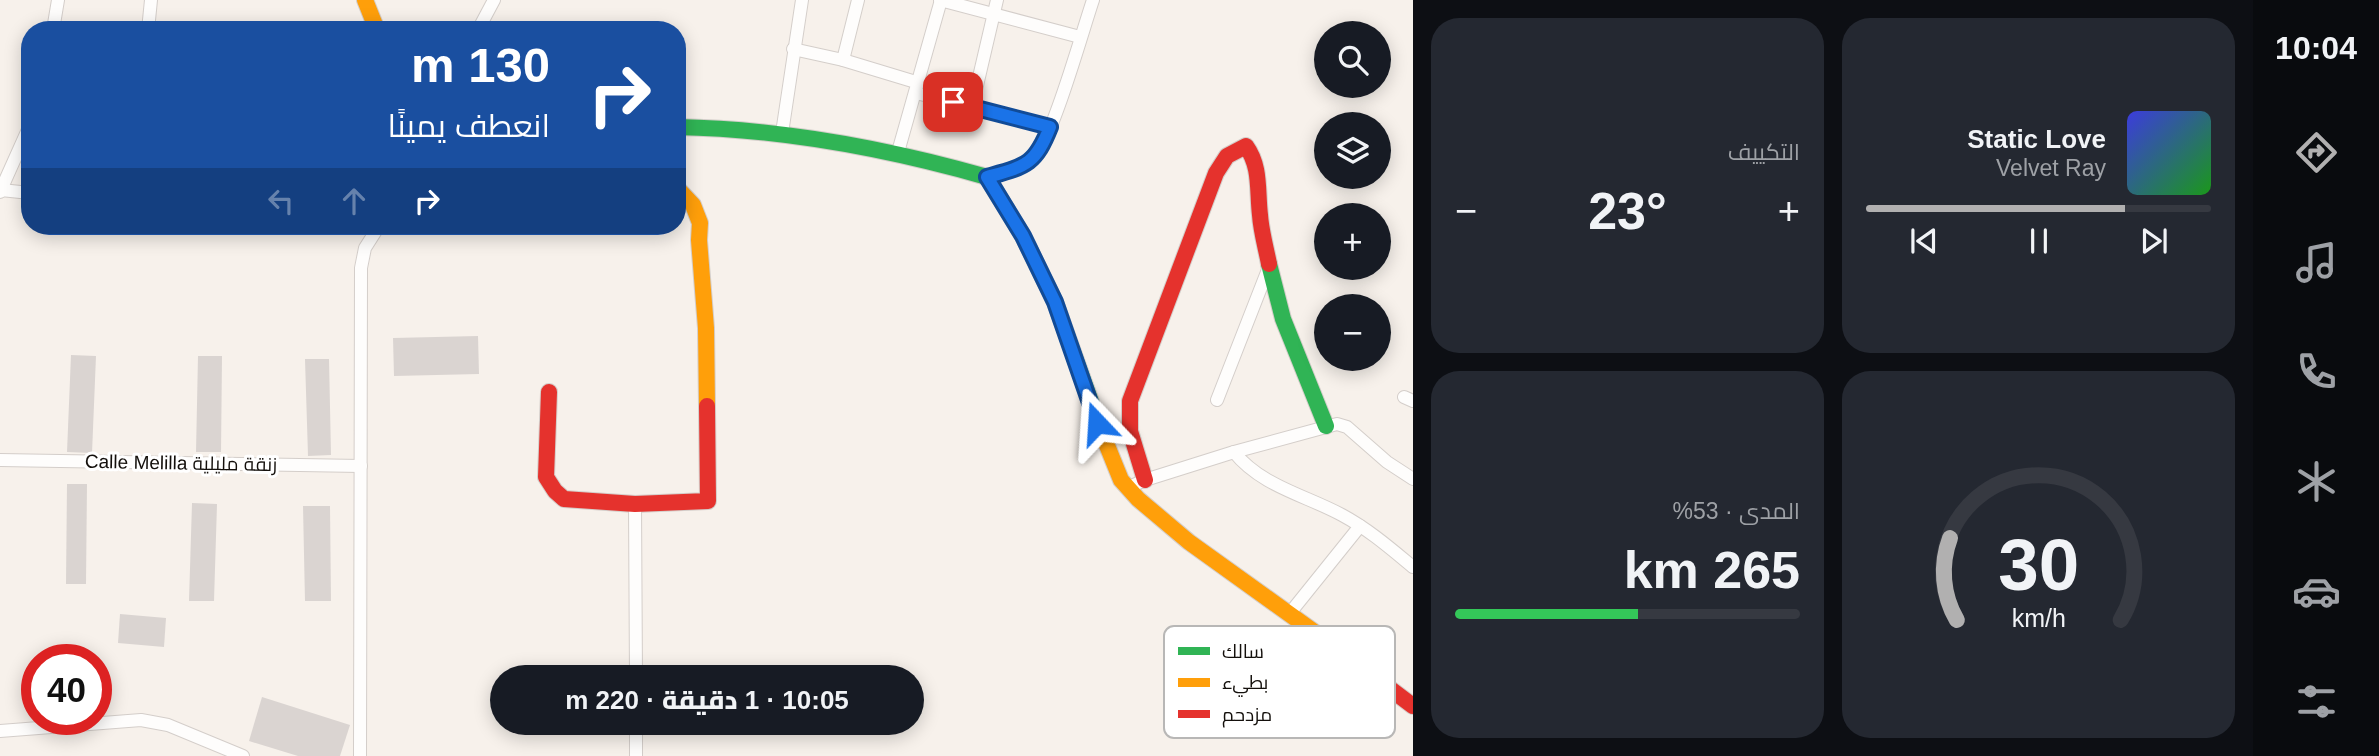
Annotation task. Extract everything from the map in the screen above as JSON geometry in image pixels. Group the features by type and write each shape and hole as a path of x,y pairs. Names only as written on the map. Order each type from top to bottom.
{"street":[{"path":"54,21 58,0"},
{"path":"149,21 151,0"},
{"path":"365,0 373,21"},
{"path":"483,21 494,0"},
{"path":"782,133 802,0"},
{"path":"843,60 858,0"},
{"path":"898,152 941,0 1080,37"},
{"path":"972,107 997,0"},
{"path":"686,127 721,127 820,137 898,152 987,177 1023,166 1039,153 1050,127 1093,0"},
{"path":"793,49 843,60 972,107 1050,127"},
{"path":"21,145 0,191 21,192"},
{"path":"1145,480 1129,433 1127,415 1130,401 1210,187 1225,156 1246,146 1257,169 1259,216 1278,303 1326,426"},
{"path":"987,177 1023,236 1046,282 1114,467 1127,488 1189,542 1307,626"},
{"path":"549,393 547,477 555,491 564,499 635,504 708,501 706,328 699,223 693,205 686,198"},
{"path":"360,756 361,268 371,235"},
{"path":"1216,400 1270,265"},
{"path":"1127,488 1234,452 1337,424 1346,427 1387,462 1413,479"},
{"path":"1234,452 1254,473 1343,515 1413,566"},
{"name":"Calle Melilla زنقة مليلية","path":"0,460 361,466"},
{"path":"635,504 636,665"},
{"path":"1290,613 1360,526"},
{"path":"1395,692 1413,706"},
{"path":"0,731 141,720 168,725 243,756"},
{"path":"636,735 636,756"}],"building":[{"path":"478,336 479,374 394,376 393,338"},
{"path":"71,355 96,356 92,453 67,452"},
{"path":"198,356 222,356 221,452 196,452"},
{"path":"305,359 329,359 331,455 308,456"},
{"path":"67,484 87,484 86,584 66,584"},
{"path":"192,503 217,504 214,601 189,601"},
{"path":"303,506 330,506 331,601 305,601"},
{"path":"120,614 166,618 164,647 118,643"},
{"path":"262,697 350,725 340,756 298,756 249,741"}],"traffic: fast":[{"path":"686,127 756,132 834,142 910,157 987,177 1023,236 1055,302 1104,438"},
{"path":"1269,264 1283,319 1326,426"}],"traffic: slow":[{"path":"365,0 373,21"},
{"path":"686,198 693,205 700,223 707,406"},
{"path":"1104,438 1121,480 1138,499 1189,542 1306,626"}],"traffic: jam":[{"path":"1145,480 1130,431 1130,401 1216,173 1227,156 1246,146 1258,179 1261,221 1269,264"},
{"path":"549,392 546,477 564,499 635,504 708,501 707,406"},
{"path":"1395,692 1413,706"}],"route":[{"path":"953,102 1050,127 1039,153 1032,160 1023,166 987,177 1042,272 1097,423"}]}
